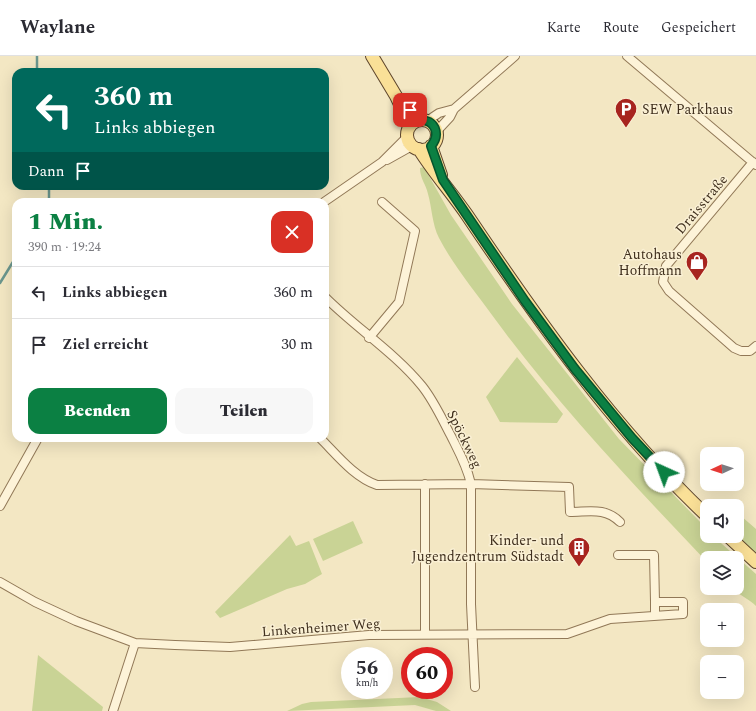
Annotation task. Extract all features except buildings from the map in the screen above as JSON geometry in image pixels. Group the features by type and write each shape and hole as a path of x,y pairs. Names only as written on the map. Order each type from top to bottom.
{"main road":[{"path":"372,56 416,133 433,171 443,180 516,288 575,369 632,438 700,509"},
{"path":"416,133 435,127 435,141 431,146"},
{"path":"416,133 431,146 443,180"},
{"path":"736,543 756,562"}],"street":[{"path":"436,132 450,117 454,109 515,56"},
{"path":"627,56 754,163"},
{"path":"329,199 382,162 439,113 454,109"},
{"name":"Draisstraße","path":"754,163 666,266 663,282 669,291 734,348 741,351 750,351 756,346"},
{"path":"369,338 398,302 415,230 382,202"},
{"name":"Spöckweg","path":"329,301 369,338 398,361 430,396 468,468 471,484 472,633 475,687"},
{"path":"0,506 36,442"},
{"path":"324,442 366,481 377,484 471,484 569,487 570,512 604,512 612,514 620,522"},
{"path":"425,484 425,634"},
{"path":"618,555 654,555 655,615"},
{"name":"Linkenheimer Weg","path":"0,582 35,602 76,621 135,643 230,647 369,635 472,633 567,634 610,619 683,614 683,602 655,602"},
{"path":"113,711 135,643"}],"green space":[{"path":"424,167 451,215 512,304 619,439 700,522 700,543 721,543 730,551 700,551 700,554 595,442 542,380 457,268 439,238 420,168"},
{"path":"517,357 563,414 557,423 500,422 486,397"},
{"path":"744,519 756,529 756,556 741,543 744,543"},
{"path":"353,521 363,543 323,561 313,539"},
{"path":"290,535 296,546 309,541 322,574 305,584 287,589 220,618 215,612"},
{"path":"744,563 756,574 756,606 741,595 744,595"},
{"path":"38,655 103,707 102,711 32,711"},
{"path":"393,698 427,699 437,702 451,711 436,711 415,705 287,711 302,704 311,702"}],"waterway":[{"path":"37,56 37,68"},
{"path":"49,190 49,198"},
{"path":"0,283 12,264"}],"place":[{"name":"SEW Parkhaus","path":"626,128"},
{"name":"Autohaus Hoffmann","path":"697,282"},
{"name":"Kinder- und Jugendzentrum Südstadt","path":"579,568"}],"route":[{"path":"410,110 419,120 427,121 435,127 436,137 431,146 443,180 468,216 488,249 575,369 632,438 664,472"}]}
